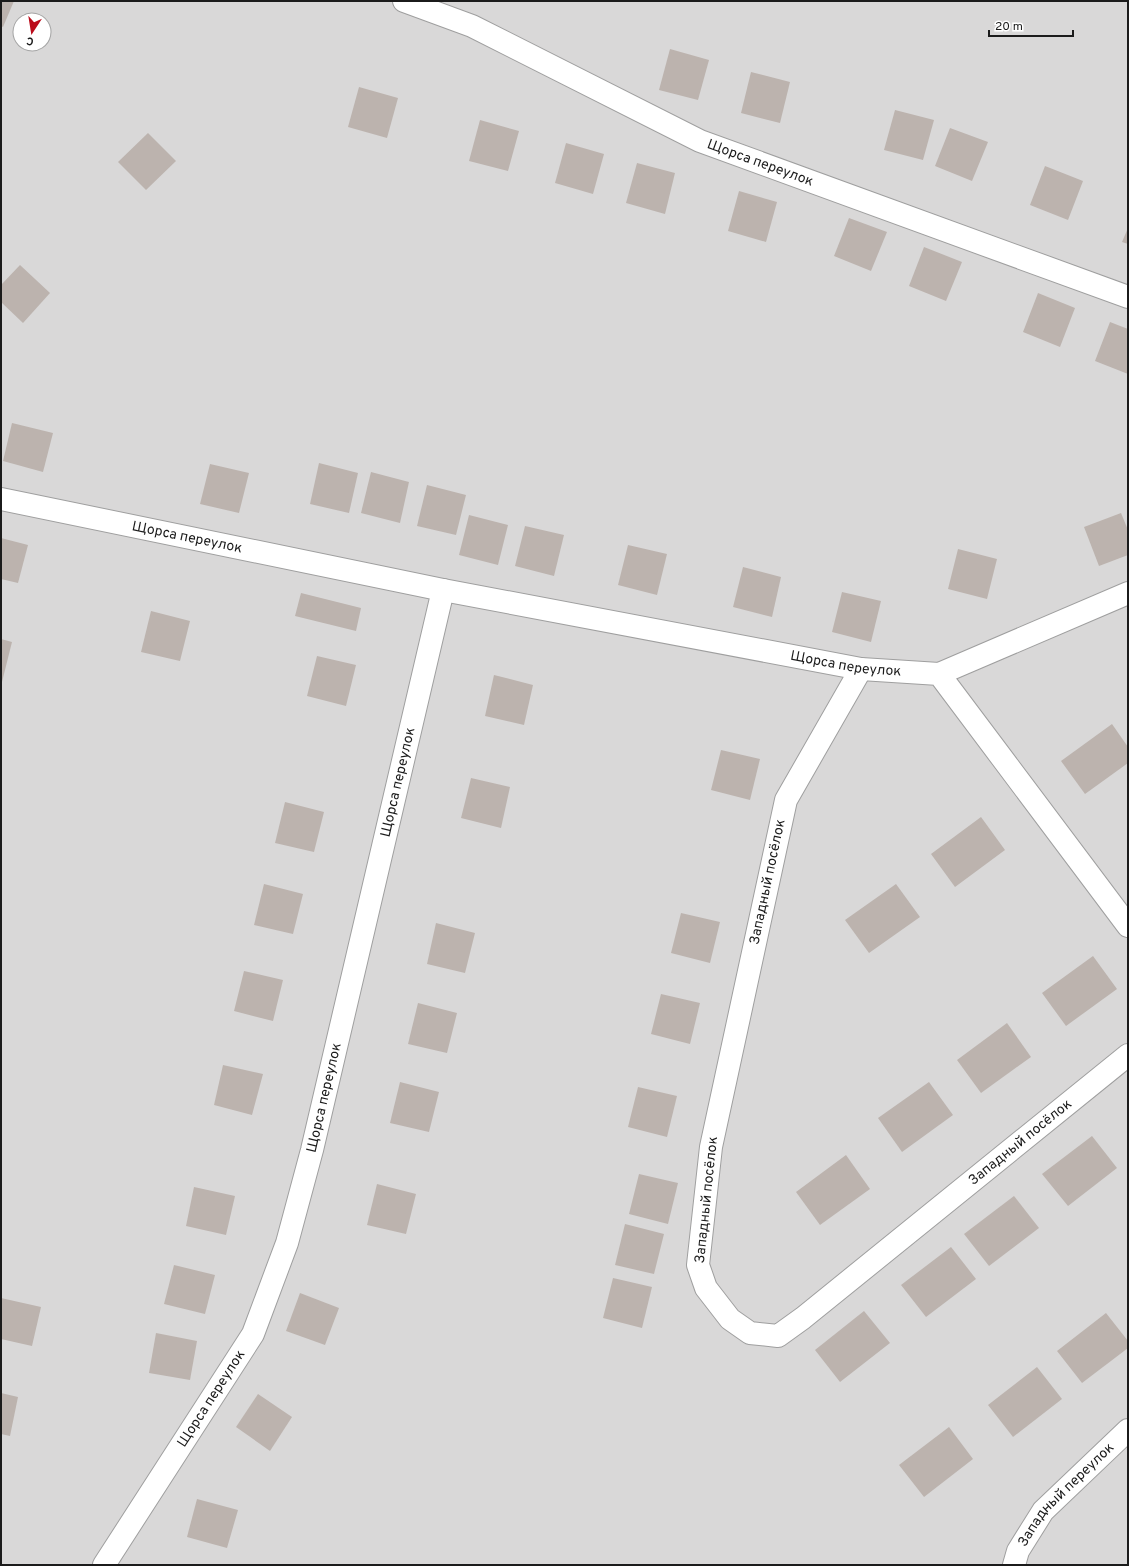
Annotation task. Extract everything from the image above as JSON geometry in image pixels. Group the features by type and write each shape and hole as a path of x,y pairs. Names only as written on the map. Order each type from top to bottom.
{"street":[{"name":"Щорса переулок","path":"404,1 472,26 700,141 1128,297"},
{"name":"Щорса переулок","path":"1,499 443,590 861,670 939,674"},
{"name":"Щорса переулок","path":"104,1565 253,1334 287,1242 312,1150 443,590"},
{"path":"1128,593 939,674 1128,926"},
{"name":"Западный посёлок","path":"861,670 786,800 711,1148 698,1265 706,1288 730,1319 750,1333 778,1336 809,1314 1128,1055"},
{"name":"Западный переулок","path":"1014,1565 1018,1551 1042,1511 1128,1430"}],"shaded area":[{"path":"1,1 1128,1 1128,1565 1,1565"}],"building":[{"path":"1,1 14,1 3,27 1,26"},
{"path":"670,49 709,60 698,100 659,90"},
{"path":"751,72 790,82 780,123 741,113"},
{"path":"359,87 398,98 387,138 348,127"},
{"path":"895,110 934,120 923,160 884,150"},
{"path":"480,120 519,131 508,171 469,161"},
{"path":"950,128 988,142 972,181 935,166"},
{"path":"148,133 176,161 146,190 118,162"},
{"path":"566,143 604,154 593,194 555,183"},
{"path":"637,163 675,173 665,214 626,203"},
{"path":"1045,166 1083,181 1068,220 1030,205"},
{"path":"739,191 777,202 766,242 728,231"},
{"path":"849,218 887,232 871,271 834,256"},
{"path":"1128,228 1128,244 1122,242"},
{"path":"924,247 962,262 946,301 909,286"},
{"path":"20,265 50,293 23,323 1,302 1,285"},
{"path":"1038,293 1075,308 1060,347 1023,332"},
{"path":"1110,322 1128,329 1128,374 1095,361"},
{"path":"12,423 53,433 43,472 3,461"},
{"path":"319,463 358,473 349,513 310,504"},
{"path":"210,464 249,473 239,513 200,504"},
{"path":"371,472 409,482 400,523 361,513"},
{"path":"427,485 466,495 456,535 417,526"},
{"path":"1121,513 1128,530 1128,555 1099,566 1084,527"},
{"path":"469,515 508,525 498,565 459,555"},
{"path":"525,526 564,535 554,576 515,566"},
{"path":"1,538 28,545 18,583 1,579"},
{"path":"628,545 667,554 657,595 618,585"},
{"path":"958,549 997,559 987,599 948,589"},
{"path":"743,567 781,577 772,617 733,607"},
{"path":"842,592 881,601 871,642 832,632"},
{"path":"301,593 361,608 356,631 295,616"},
{"path":"151,611 190,621 180,661 141,652"},
{"path":"1,639 12,642 2,682 1,682"},
{"path":"317,656 356,665 346,706 307,696"},
{"path":"494,675 533,685 524,725 485,716"},
{"path":"1112,724 1128,747 1128,763 1085,794 1061,761"},
{"path":"721,750 760,759 750,800 711,790"},
{"path":"471,778 510,787 501,828 461,818"},
{"path":"285,802 324,812 314,852 275,843"},
{"path":"981,817 1005,850 955,887 931,854"},
{"path":"264,884 303,894 293,934 254,925"},
{"path":"896,884 920,917 869,953 845,920"},
{"path":"681,913 720,922 710,963 671,953"},
{"path":"436,923 475,933 465,973 427,964"},
{"path":"1093,956 1117,989 1066,1026 1042,993"},
{"path":"244,971 283,980 273,1021 234,1011"},
{"path":"661,994 700,1003 690,1044 651,1034"},
{"path":"418,1003 457,1013 447,1053 408,1044"},
{"path":"1007,1023 1031,1057 981,1093 957,1060"},
{"path":"223,1065 263,1074 252,1115 214,1105"},
{"path":"400,1082 439,1092 429,1132 390,1123"},
{"path":"929,1082 953,1115 902,1152 878,1118"},
{"path":"638,1087 677,1096 667,1137 628,1127"},
{"path":"1092,1136 1117,1168 1068,1206 1042,1174"},
{"path":"846,1155 870,1189 820,1225 796,1192"},
{"path":"639,1174 678,1183 668,1224 629,1214"},
{"path":"377,1184 416,1194 406,1234 367,1225"},
{"path":"194,1187 235,1196 226,1235 186,1226"},
{"path":"1014,1196 1039,1228 989,1266 964,1234"},
{"path":"625,1224 664,1234 654,1274 615,1265"},
{"path":"951,1247 976,1279 926,1317 901,1285"},
{"path":"174,1265 215,1275 205,1314 164,1304"},
{"path":"613,1278 652,1287 642,1328 603,1318"},
{"path":"300,1293 339,1308 325,1345 286,1331"},
{"path":"1,1298 41,1307 32,1346 1,1339"},
{"path":"864,1311 890,1343 840,1382 815,1350"},
{"path":"1106,1313 1128,1341 1128,1348 1082,1383 1057,1351"},
{"path":"156,1333 197,1341 190,1380 149,1373"},
{"path":"1037,1367 1062,1399 1013,1437 988,1405"},
{"path":"1,1393 18,1397 10,1436 1,1434"},
{"path":"258,1394 292,1417 270,1451 236,1427"},
{"path":"949,1427 973,1459 924,1497 899,1465"},
{"path":"197,1499 238,1510 227,1548 187,1537"}]}
